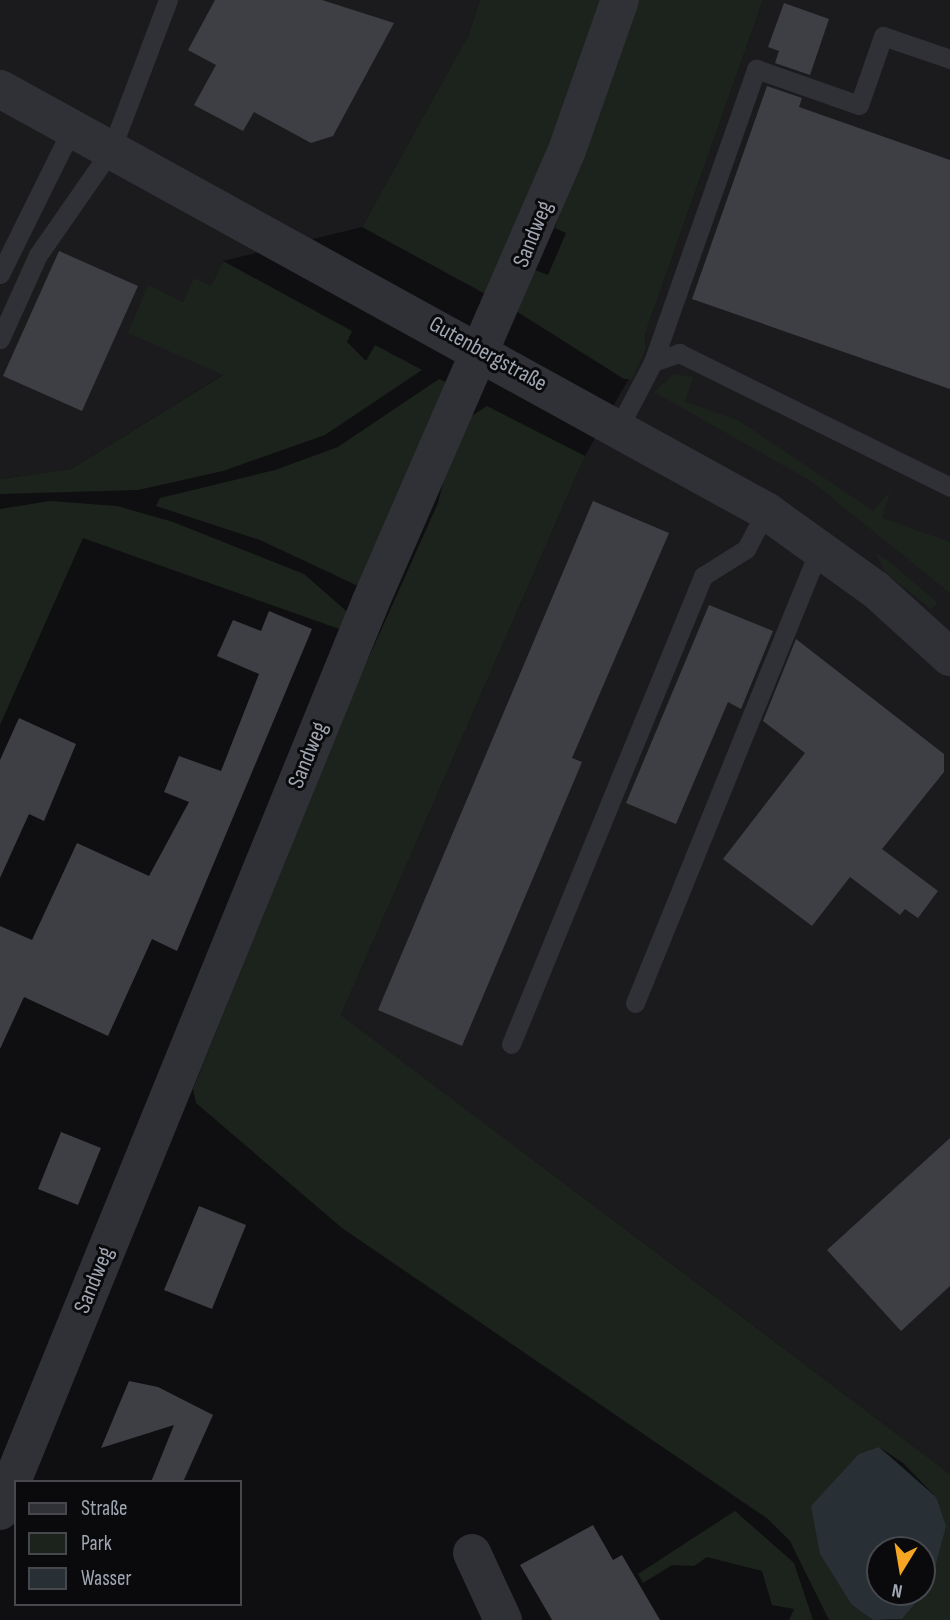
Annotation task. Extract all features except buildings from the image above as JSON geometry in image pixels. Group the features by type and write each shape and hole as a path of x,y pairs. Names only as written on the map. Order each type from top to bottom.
{"street":[{"name":"Sandweg","path":"0,1511 371,601 484,352 566,153 620,0"},
{"name":"Gutenbergstraße","path":"0,89 484,352 766,510 821,546 950,657"},
{"path":"472,1553 503,1620"}],"lane":[{"path":"0,339 38,256 111,150 168,0"},
{"path":"619,427 653,362 757,69 859,105 883,36 950,60"},
{"path":"0,274 72,128"},
{"path":"653,362 679,353 713,367 950,487"},
{"path":"511,1044 703,576 746,549 766,510"},
{"path":"635,1003 821,546"}],"shaded area":[{"path":"0,0 480,0 469,34 362,227 223,261 211,286 183,302 148,286 224,374 71,469 0,479"},
{"path":"763,0 950,0 950,1474 341,1015 585,456 646,348 645,334"}],"green space":[{"path":"480,0 611,0 489,296 362,227 469,34"},
{"path":"631,0 763,0 645,334 646,348 632,379 624,379 516,311 530,268 548,275 566,233 555,228"},
{"path":"223,261 352,331 347,342 366,361 375,345 422,370 325,435 223,471 138,490 0,494 0,479 71,469 223,375 128,333 148,285 183,302 194,278 211,286"},
{"path":"674,374 693,377 685,402 738,420 873,511 890,492 882,518 950,542 950,593 811,481 654,392"},
{"path":"439,379 454,386 358,586 260,540 156,506 160,498 275,470 338,447"},
{"path":"487,406 585,456 341,1015 950,1474 950,1620 889,1620 902,1619 913,1606 936,1606 936,1536 933,1536 936,1497 903,1463 879,1447 852,1605 873,1620 829,1620 790,1541 768,1519 342,1228 196,1103 193,1089 353,693 438,503 450,455 470,417"},
{"path":"50,501 117,506 173,522 304,574 352,616 345,631 83,538 0,725 0,509"},
{"path":"876,553 938,603 931,609 885,572"},
{"path":"735,1511 794,1563 813,1620 789,1620 794,1609 772,1605 762,1571 707,1557 694,1566 672,1565 643,1583 638,1574"}],"water":[{"path":"879,1447 936,1497 946,1526 936,1564 936,1536 866,1536 866,1606 913,1606 902,1619 873,1620 852,1605 820,1554 811,1506 859,1454"}]}
